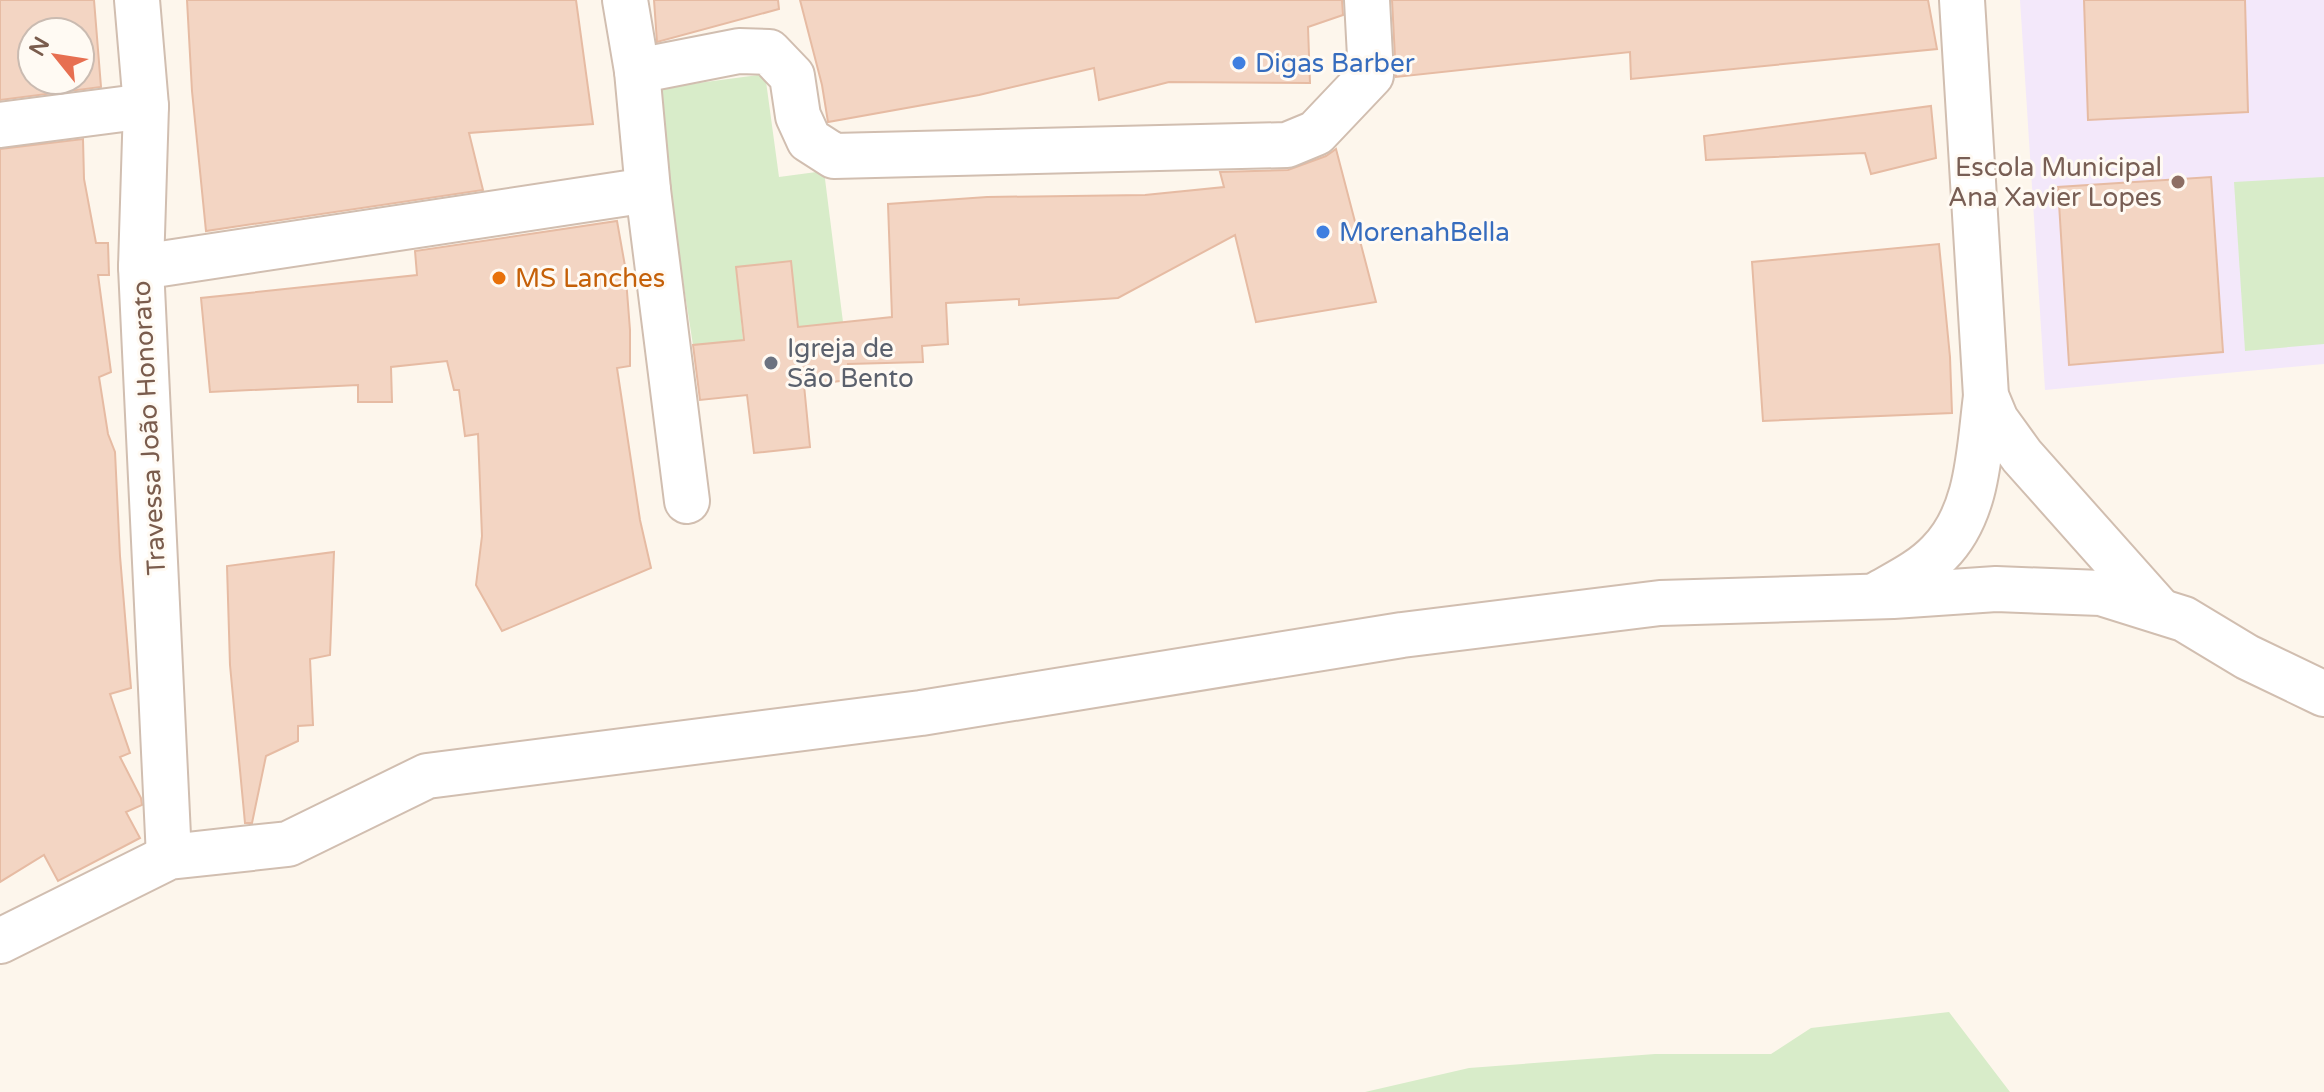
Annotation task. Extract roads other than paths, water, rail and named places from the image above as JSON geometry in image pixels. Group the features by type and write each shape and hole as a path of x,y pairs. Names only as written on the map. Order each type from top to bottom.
{"street":[{"name":"Travessa João Honorato","path":"137,0 146,106 141,267 169,857"},
{"path":"625,0 637,71 648,190 687,501"},
{"path":"637,71 739,51 769,52 792,76 798,116 809,140 834,156 1287,145 1316,133 1371,75 1367,0"},
{"path":"1962,0 1986,396 1996,420 2022,456 2160,611"},
{"path":"0,125 146,106"},
{"path":"141,267 648,190"},
{"path":"1873,597 1916,572 1939,554 1956,533 1972,496 1986,396"},
{"path":"0,941 169,857 288,844 427,776 921,713 1417,633 1660,603 1873,597 1996,589 2101,593 2184,619 2247,657 2324,694"}],"place":[{"name":"Digas Barber","path":"1239,63"},
{"name":"Escola Municipal Ana Xavier Lopes","path":"2178,182"},
{"name":"MorenahBella","path":"1323,232"},
{"name":"MS Lanches","path":"499,278"},
{"name":"Igreja de São Bento","path":"771,363"}]}
